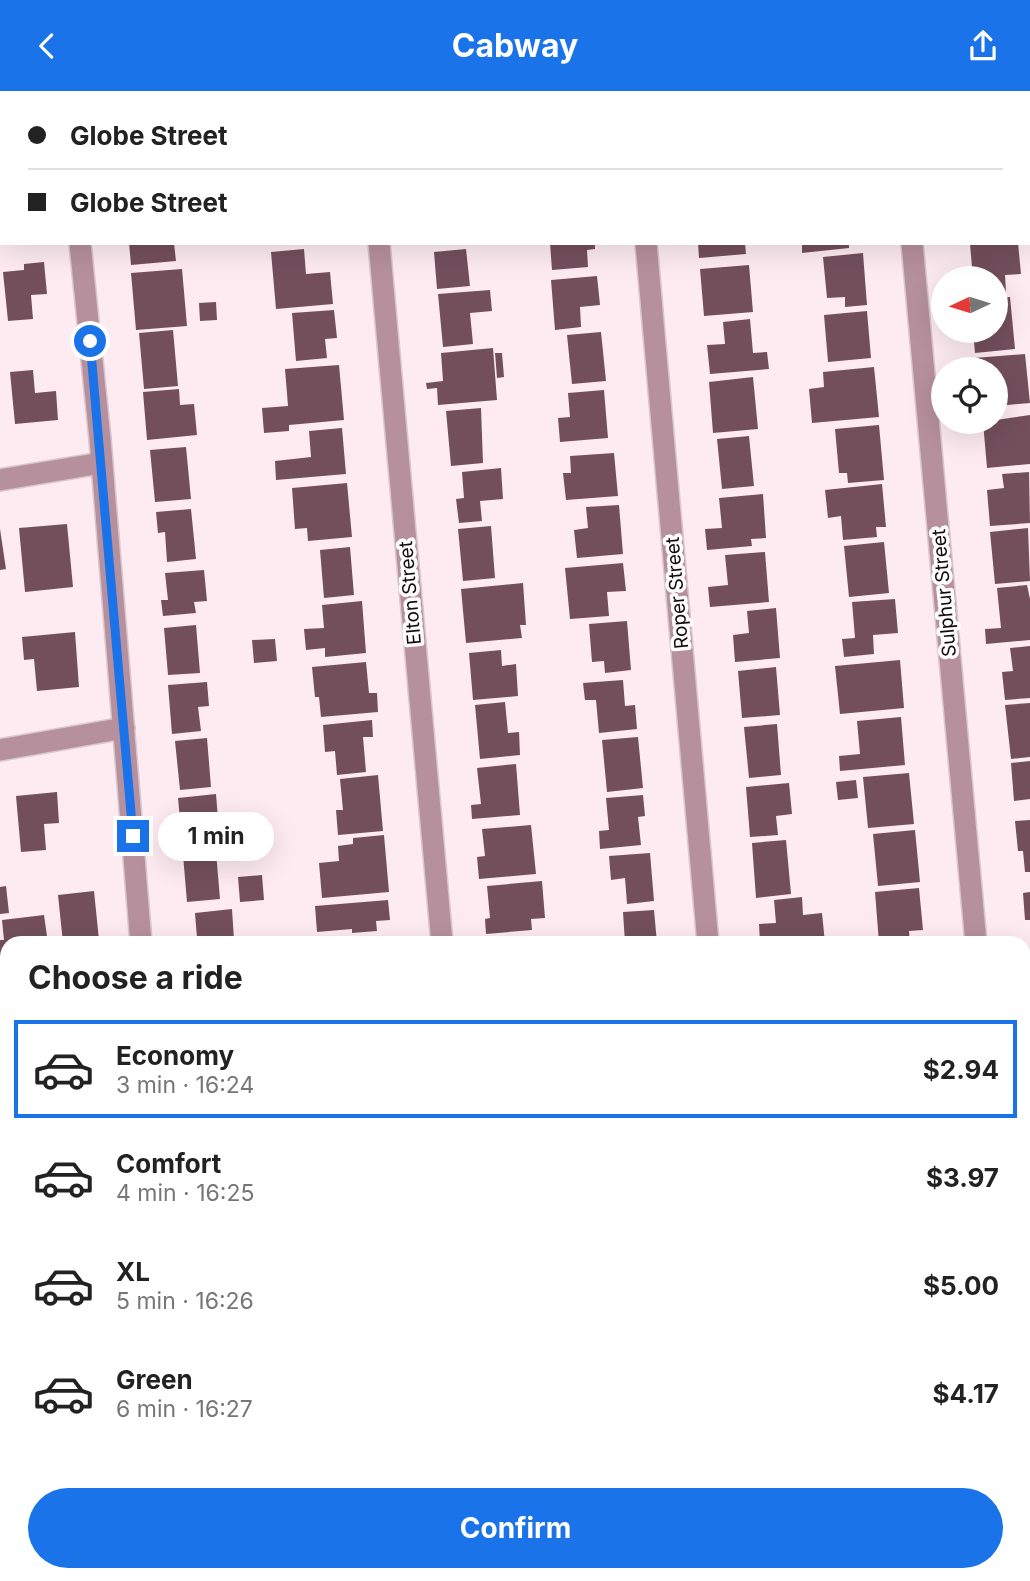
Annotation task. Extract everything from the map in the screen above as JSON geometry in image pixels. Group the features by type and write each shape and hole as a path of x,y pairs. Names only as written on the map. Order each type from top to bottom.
{"street":[{"path":"80,245 140,936"},
{"name":"Elton Street","path":"379,245 441,936"},
{"name":"Roper Street","path":"646,245 707,936"},
{"name":"Sulphur Street","path":"912,245 975,936"},
{"path":"0,480 101,463"},
{"path":"0,750 124,728"}],"building":[{"path":"129,245 174,245 176,261 131,265"},
{"path":"550,245 595,245 595,249 587,250 588,267 552,270"},
{"path":"698,245 745,245 746,254 699,258"},
{"path":"802,245 849,245 849,248 802,253"},
{"path":"970,245 1018,245 1021,274 1008,275 1008,266 972,266"},
{"path":"304,249 306,274 330,272 333,304 276,309 271,252"},
{"path":"466,249 470,286 437,289 434,252"},
{"path":"863,253 867,305 845,307 845,297 827,298 823,257"},
{"path":"44,262 47,294 31,295 33,319 8,321 3,272 24,270 24,264"},
{"path":"749,265 753,312 704,316 700,269"},
{"path":"182,269 187,326 136,330 131,273"},
{"path":"597,276 600,305 580,307 581,327 555,330 551,280"},
{"path":"490,290 492,311 470,313 473,344 443,347 438,294"},
{"path":"1008,297 1015,349 975,353 974,343 1008,343"},
{"path":"216,302 217,320 200,321 199,303"},
{"path":"334,310 337,338 325,339 327,358 296,361 292,313"},
{"path":"867,311 871,358 828,362 824,315"},
{"path":"750,319 753,353 767,352 769,369 710,374 707,345 725,344 723,322"},
{"path":"173,330 178,386 144,389 139,333"},
{"path":"601,332 606,381 572,384 567,335"},
{"path":"493,348 497,400 438,405 437,388 427,389 426,383 443,381 441,353"},
{"path":"495,353 502,353 504,377 497,378"},
{"path":"1025,354 1030,403 1008,405 1008,357 987,357"},
{"path":"339,365 344,420 289,425 289,431 264,433 262,408 288,406 285,369"},
{"path":"874,367 879,417 812,423 809,389 824,387 823,372"},
{"path":"33,370 35,393 56,391 58,420 15,424 10,372"},
{"path":"753,377 758,429 713,433 709,382"},
{"path":"179,389 180,405 194,404 197,435 147,440 143,392"},
{"path":"604,390 608,438 560,442 558,418 570,417 568,393"},
{"path":"481,408 483,463 451,466 446,411"},
{"path":"1030,415 1030,464 987,468 984,434 1008,434 1008,418"},
{"path":"879,425 884,480 848,483 847,473 839,473 835,429"},
{"path":"342,428 346,474 276,480 275,461 311,457 309,431"},
{"path":"749,436 754,486 722,489 717,439"},
{"path":"186,447 191,499 155,502 150,450"},
{"path":"614,453 618,496 566,500 563,473 571,473 570,456"},
{"path":"501,468 503,499 480,501 482,521 459,523 456,499 464,498 462,472"},
{"path":"1029,472 1030,523 990,526 987,490 1004,488 1002,474"},
{"path":"347,483 352,537 308,541 307,528 295,529 292,488"},
{"path":"882,484 886,527 876,527 877,537 843,540 841,516 828,518 825,490"},
{"path":"763,494 766,538 751,539 752,546 707,550 705,529 722,528 719,498"},
{"path":"619,505 623,554 577,558 574,530 588,528 586,507"},
{"path":"191,509 196,559 167,562 165,532 158,533 156,512"},
{"path":"67,524 73,587 25,592 19,528"},
{"path":"491,526 495,578 463,581 458,529"},
{"path":"1028,528 1030,581 995,584 990,532"},
{"path":"0,529 6,569 0,570"},
{"path":"884,542 889,593 849,597 844,546"},
{"path":"350,547 354,595 324,598 320,550"},
{"path":"765,552 769,602 710,607 708,587 728,585 725,555"},
{"path":"623,563 626,591 607,592 609,616 570,619 565,568"},
{"path":"204,570 207,601 194,602 196,613 163,616 161,600 168,600 165,573"},
{"path":"523,583 526,625 520,625 522,638 466,643 461,589"},
{"path":"1027,585 1030,599 1030,640 986,644 985,629 1001,628 997,588"},
{"path":"895,599 898,633 873,635 874,654 844,657 842,639 855,638 852,602"},
{"path":"362,601 366,653 325,657 325,648 306,650 304,629 324,628 322,605"},
{"path":"776,608 780,658 735,662 733,635 749,633 747,611"},
{"path":"627,621 631,670 605,673 604,661 592,662 589,624"},
{"path":"196,625 200,673 168,675 164,628"},
{"path":"75,632 79,687 37,691 34,659 24,660 22,637"},
{"path":"275,639 277,661 254,663 252,640"},
{"path":"1030,646 1030,698 1005,700 1002,672 1013,671 1010,648"},
{"path":"501,650 502,666 516,664 518,696 473,700 469,653"},
{"path":"900,660 904,708 840,714 835,666"},
{"path":"366,662 369,693 377,693 378,712 321,717 319,697 315,697 312,667"},
{"path":"776,667 780,715 742,718 738,671"},
{"path":"623,680 625,706 635,705 637,729 599,733 596,700 585,700 583,683"},
{"path":"207,682 209,706 198,707 201,731 172,734 168,685"},
{"path":"505,702 508,733 519,732 520,755 480,759 475,705"},
{"path":"1030,703 1030,757 1011,759 1005,705"},
{"path":"901,717 905,765 840,771 839,756 860,754 857,721"},
{"path":"372,720 373,737 363,737 366,772 337,775 335,751 325,752 323,725"},
{"path":"777,724 781,775 749,778 744,727"},
{"path":"638,737 643,788 607,792 602,740"},
{"path":"207,738 211,787 180,790 175,741"},
{"path":"1030,761 1030,799 1014,801 1011,763"},
{"path":"516,764 520,815 472,819 471,805 481,804 477,768"},
{"path":"909,773 914,824 868,828 863,777"},
{"path":"378,775 383,831 338,835 336,810 343,810 340,779"},
{"path":"856,780 858,798 838,800 836,782"},
{"path":"789,783 792,814 776,816 778,835 750,837 746,787"},
{"path":"57,792 59,823 44,824 46,850 21,852 16,796"},
{"path":"216,794 220,844 192,846 190,819 180,820 178,798"},
{"path":"643,795 645,816 638,817 641,845 600,849 599,831 609,830 606,798"},
{"path":"1030,820 1030,872 1025,872 1023,851 1018,851 1015,821"},
{"path":"531,825 536,874 479,879 477,857 485,856 482,829"},
{"path":"915,830 920,882 878,886 873,834"},
{"path":"384,835 389,892 322,898 319,863 339,861 338,846 353,844 353,838"},
{"path":"786,840 791,894 756,898 752,843"},
{"path":"216,852 220,899 187,902 183,855"},
{"path":"650,853 654,901 627,904 625,878 611,880 609,856"},
{"path":"262,875 264,900 240,902 238,877"},
{"path":"542,881 545,918 531,919 532,930 486,934 485,919 490,918 487,886"},
{"path":"6,886 9,913 0,914 0,887"},
{"path":"919,888 923,930 909,931 909,936 878,936 875,892"},
{"path":"94,891 99,936 62,936 58,895"},
{"path":"1030,892 1030,920 1025,920 1023,893"},
{"path":"802,897 803,915 822,913 824,936 760,936 759,924 776,923 774,900"},
{"path":"388,900 390,920 376,921 377,931 352,933 352,929 317,932 315,906"},
{"path":"232,909 234,936 197,936 195,913"},
{"path":"654,910 656,936 625,936 623,912"},
{"path":"44,915 47,936 4,936 2,920"}],"route":[{"path":"90,341 133,836"}]}
